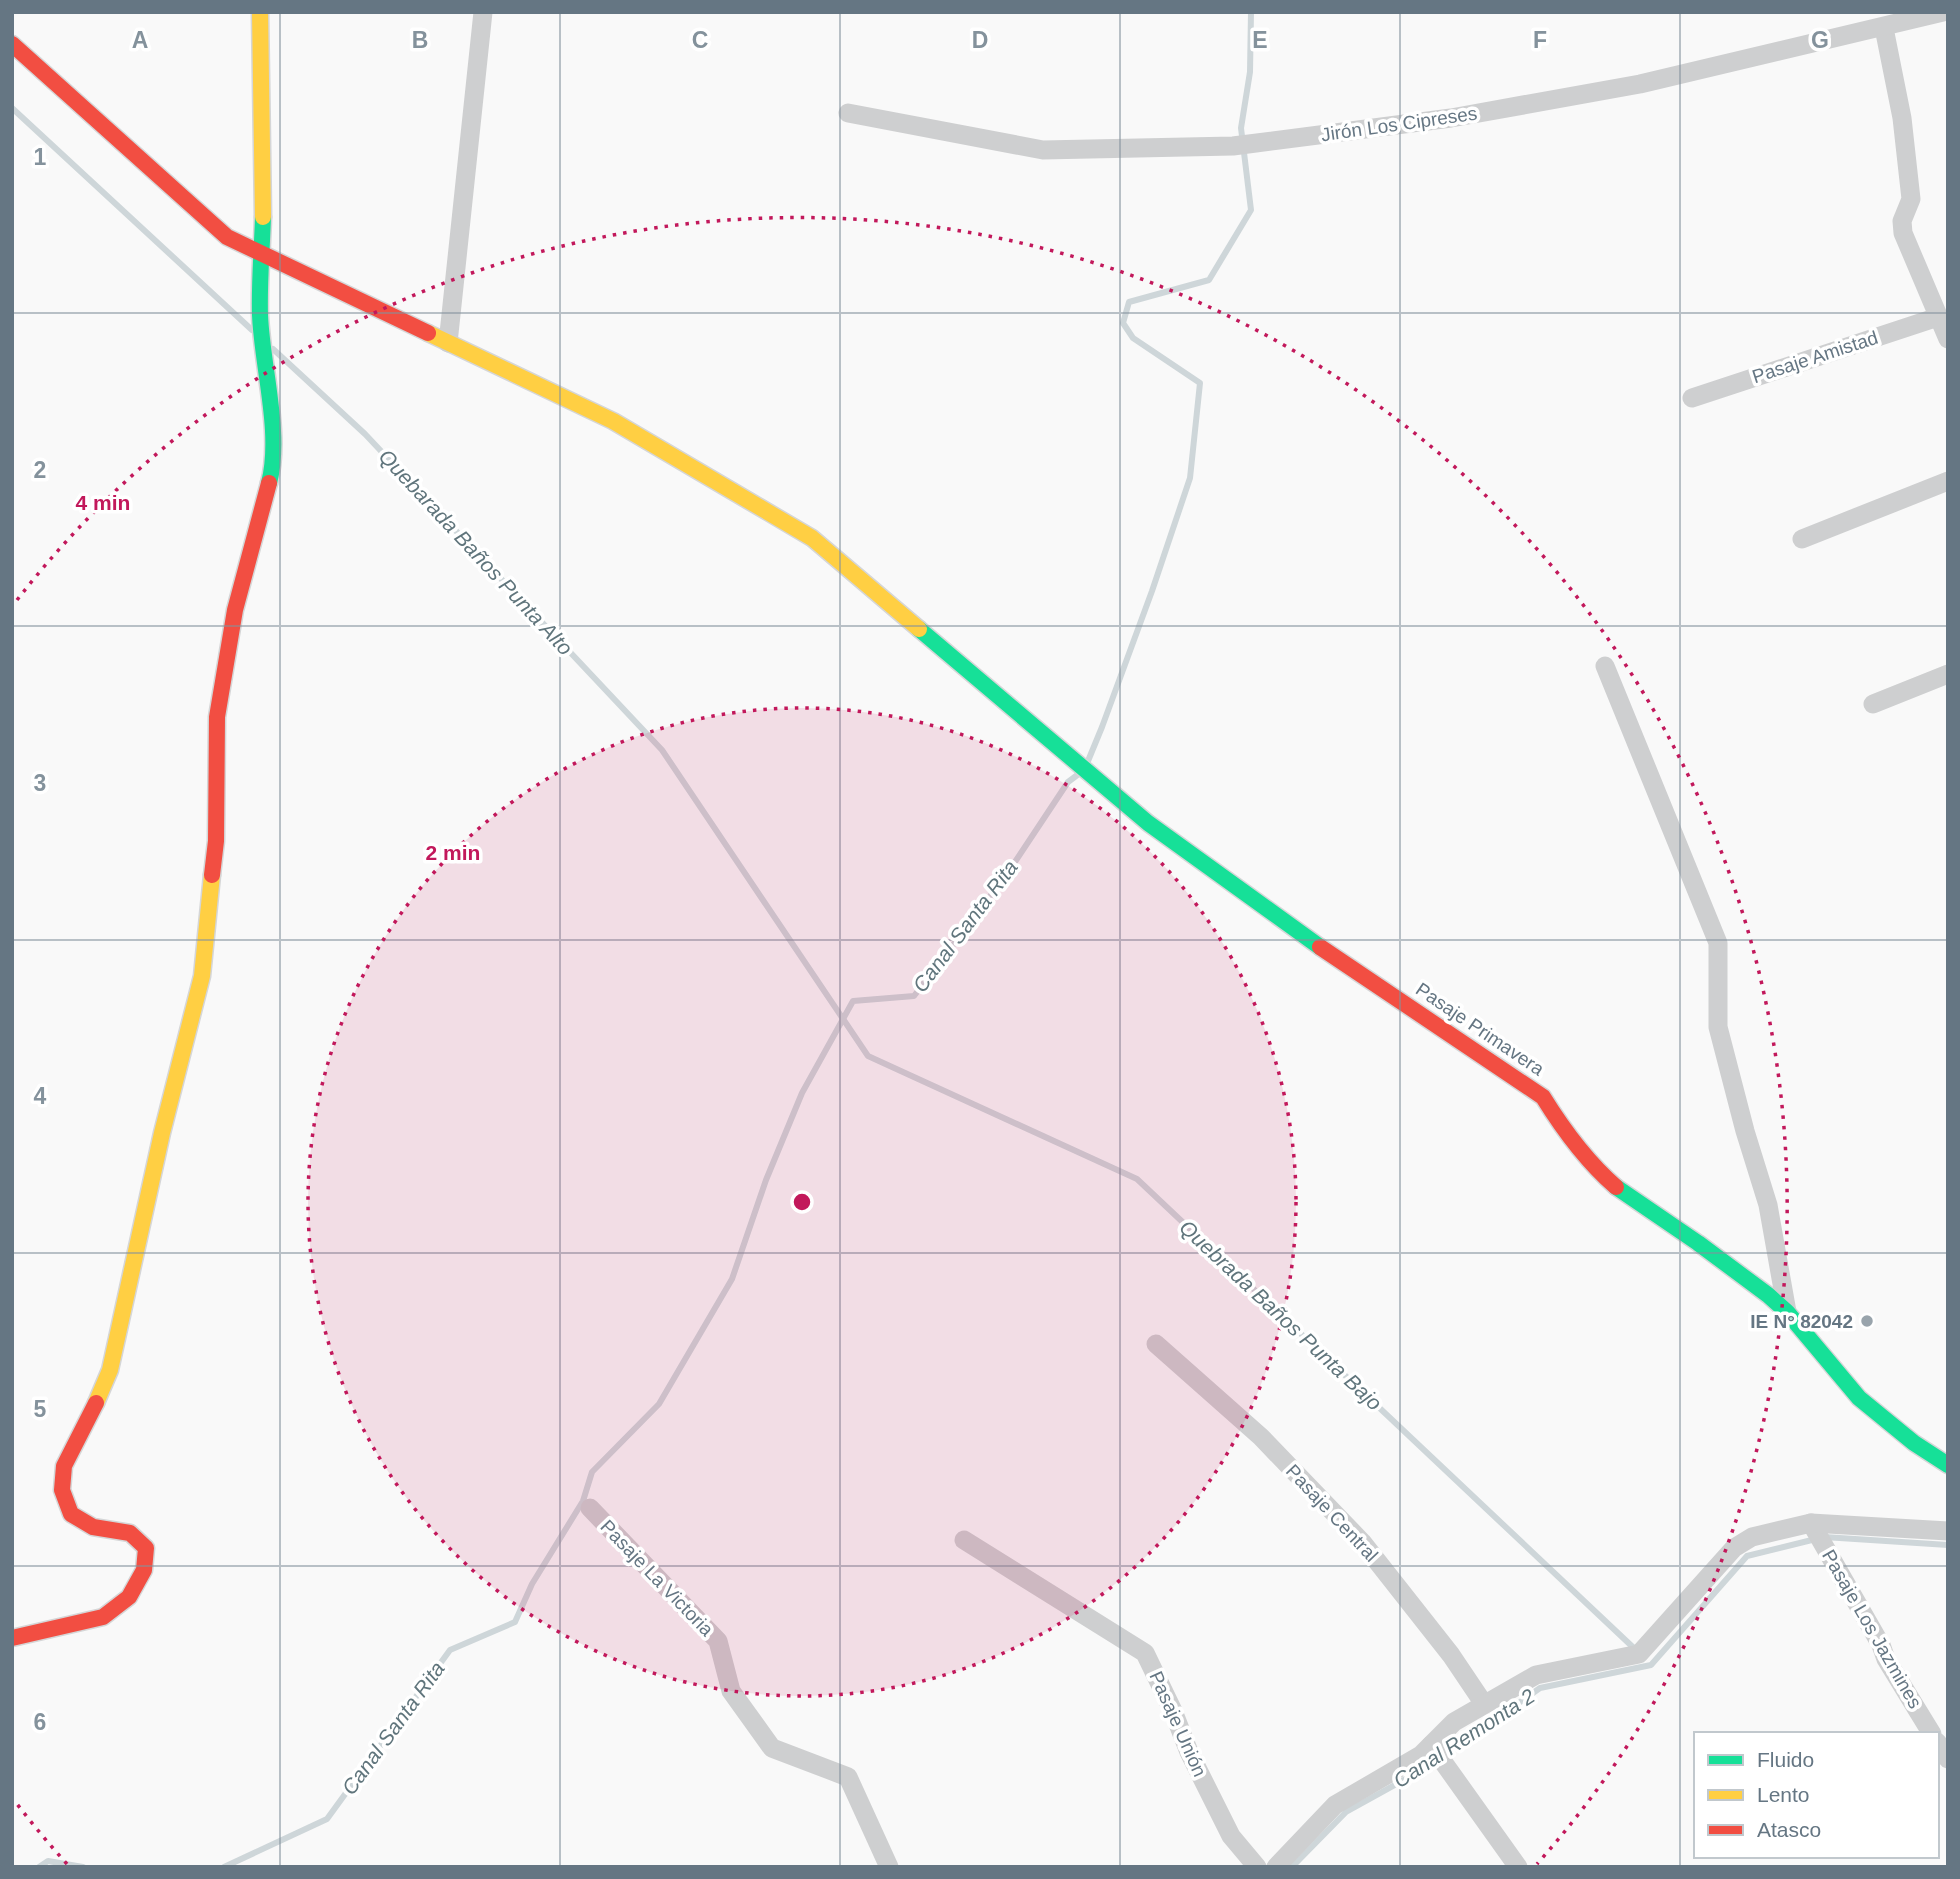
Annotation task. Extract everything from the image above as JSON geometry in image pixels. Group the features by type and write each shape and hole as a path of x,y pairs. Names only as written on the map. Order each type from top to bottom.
{"street":[{"path":"12,1638 103,1617 129,1597 144,1570 146,1548 130,1533 93,1527 71,1514 62,1490 65,1466 110,1370 162,1133 202,976 216,841 216,717 235,610 273,466 260,315 260,12"},
{"path":"448,343 483,12"},
{"name":"Jirón Los Cipreses","path":"848,113 1043,150 1233,146 1451,118 1640,84 1884,28 1942,12"},
{"path":"1884,28 1902,118 1911,199 1902,221 1903,233 1948,339"},
{"name":"Pasaje Primavera","path":"12,44 227,237 612,421 812,538 1148,823 1325,950 1543,1097 1592,1167 1626,1196 1698,1243 1768,1295 1787,1312 1859,1398 1914,1443 1948,1465"},
{"name":"Pasaje Amistad","path":"1692,398 1938,317"},
{"path":"1802,539 1948,481"},
{"path":"1605,666 1718,943 1718,1027 1745,1131 1768,1205 1787,1312"},
{"path":"1873,704 1948,674"},
{"name":"Pasaje Central","path":"1156,1344 1261,1437 1362,1542 1451,1655 1484,1704"},
{"name":"Pasaje La Victoria","path":"590,1508 718,1641 731,1690 772,1748 848,1777 889,1867"},
{"path":"1276,1867 1335,1805 1421,1755 1454,1721 1536,1675 1639,1654 1734,1548 1752,1537 1811,1523 1948,1531"},
{"name":"Pasaje Los Jazmines","path":"1811,1523 1881,1645 1886,1659 1931,1732"},
{"name":"Pasaje Unión","path":"964,1540 1145,1653 1189,1752 1231,1836 1257,1867"},
{"path":"1431,1745 1518,1867"}],"waterway":[{"name":"Canal Santa Rita","path":"1088,761 1152,591 1190,478 1200,383 1133,338 1123,323 1129,302 1209,280 1251,210 1241,128 1250,72 1251,12"},
{"name":"Quebarada Baños Punta Alto","path":"12,108 252,330"},
{"name":"Quebrada Baños Punta Bajo","path":"273,349 365,434 662,750 868,1056 1137,1179 1637,1651"},
{"name":"Canal Santa Rita","path":"224,1867 327,1819 450,1650 515,1622 532,1584 583,1501 592,1472 659,1404 732,1279 766,1180 802,1093 853,1001 914,996 1007,874 1068,782 1080,773"},
{"name":"Canal Remonta 2","path":"1292,1867 1346,1812 1429,1766 1540,1688 1651,1665 1747,1556 1824,1537 1948,1545"},
{"name":"Canal Santa Rita","path":"39,1867 48,1861 83,1867"}],"traffic: fast":[{"path":"263,217 260,315 272,422 269,483"},
{"path":"919,629 1148,823 1320,947"},
{"path":"1616,1187 1768,1295 1787,1312 1859,1398 1914,1443 1948,1465"}],"traffic: slow":[{"path":"260,12 263,217"},
{"path":"428,333 613,421 812,538 919,629"},
{"path":"96,1403 110,1370 162,1133 202,976 212,875"}],"traffic: jam":[{"path":"12,44 227,237 428,333"},
{"path":"212,875 216,841 217,717 235,610 269,483"},
{"path":"1320,947 1543,1097 1576,1145 1616,1187"},
{"path":"12,1638 103,1617 129,1597 144,1570 146,1548 130,1533 93,1527 71,1514 62,1490 64,1466 96,1403"}],"place":[{"name":"IE N° 82042","path":"1867,1321"}]}
